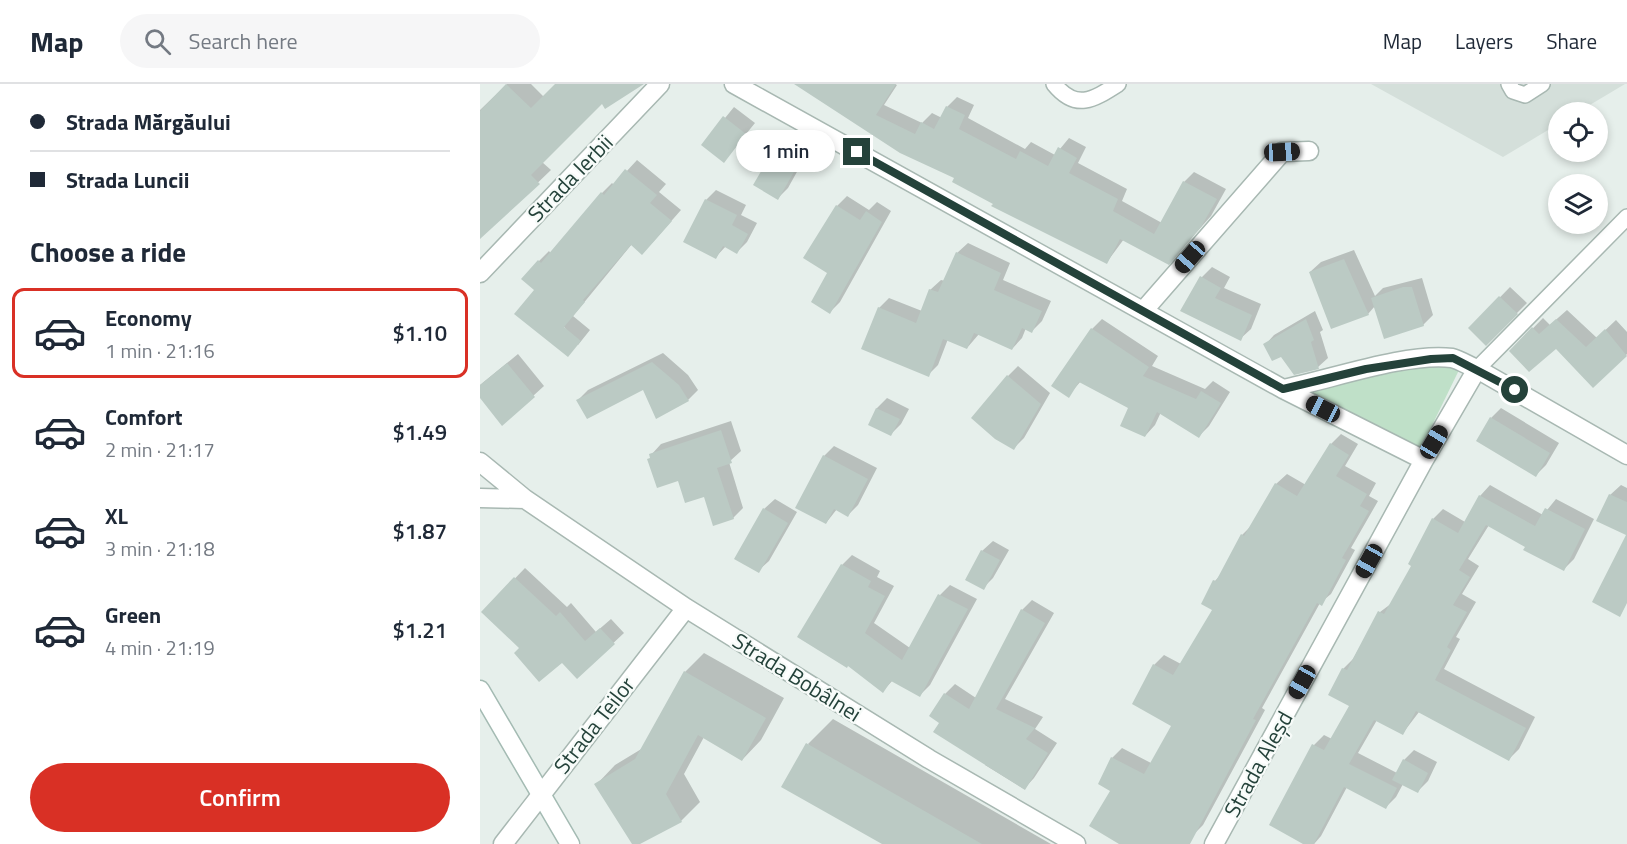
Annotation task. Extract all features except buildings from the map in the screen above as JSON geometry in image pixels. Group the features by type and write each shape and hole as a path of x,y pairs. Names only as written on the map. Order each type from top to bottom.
{"street":[{"name":"Strada Ierbii","path":"480,273 660,84"},
{"path":"734,84 1283,389 1424,460"},
{"path":"1144,310 1282,152 1309,151"},
{"path":"1283,389 1366,369 1453,358 1477,369 1627,455"},
{"name":"Strada Aleșd","path":"1214,844 1424,460 1477,369"},
{"name":"Strada Bobâlnei","path":"480,462 525,499 686,608 929,759 1076,844"},
{"path":"480,498 525,499"},
{"name":"Strada Teilor","path":"503,844 686,608"},
{"path":"480,690 570,844"}],"lane":[{"path":"1054,84 1064,97 1080,102 1099,96 1118,84"},
{"path":"1509,84 1513,91 1525,95 1542,84"},
{"path":"1477,369 1627,217"}],"shaded area":[{"path":"1371,84 1625,84 1595,102 1548,102 1548,130 1503,157"}],"green space":[{"path":"1433,364 1459,370 1420,450 1306,391"}],"route":[{"path":"857,152 1283,389 1366,369 1453,358 1515,390"}]}
